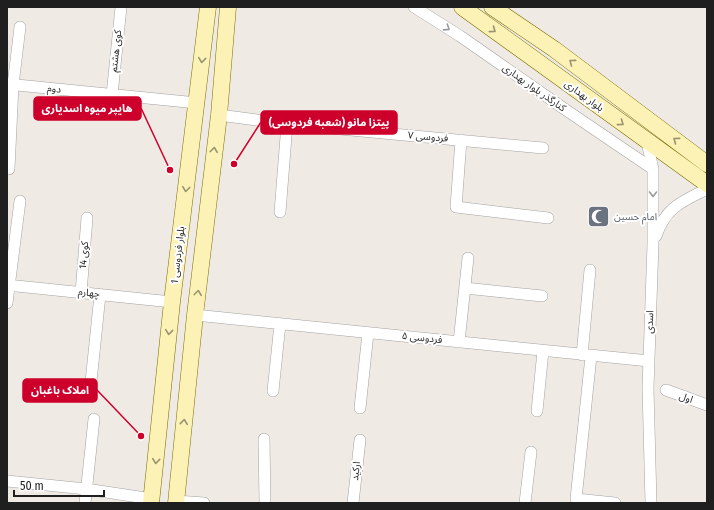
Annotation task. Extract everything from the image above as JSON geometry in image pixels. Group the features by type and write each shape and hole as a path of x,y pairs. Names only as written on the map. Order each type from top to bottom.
{"main road":[{"name":"بلوار فردوسی 1","path":"152,501 172,302 208,7"},
{"path":"152,501 176,502 195,315 219,115 228,7"},
{"name":"بلوار بهداری","path":"462,7 707,184"},
{"name":"بلوار بهداری","path":"492,7 554,49 707,164"},
{"path":"205,28 211,21 216,21 221,22 226,30"}],"street":[{"name":"کوی هشتم","path":"112,95 121,7"},
{"name":"کنارگذر بلوار بهداری","path":"414,7 460,36 653,169"},
{"path":"9,169 10,85 20,27"},
{"name":"دوم","path":"10,85 197,103"},
{"name":"فردوسی ۷","path":"219,115 287,124 543,148"},
{"path":"280,212 287,124"},
{"path":"461,140 456,207 548,218"},
{"name":"اسدی","path":"647,142 653,169 653,244 648,388 651,503"},
{"path":"653,244 661,222 675,206 707,188"},
{"path":"7,303 8,285 20,201"},
{"name":"کوی 14","path":"81,292 87,218"},
{"path":"459,342 468,258"},
{"path":"590,270 576,499 615,503"},
{"name":"چهارم","path":"8,285 172,302"},
{"path":"465,288 542,296"},
{"path":"90,391 100,295"},
{"name":"فردوسی ۵","path":"195,315 649,362"},
{"path":"273,391 280,324"},
{"path":"360,408 368,333"},
{"path":"537,410 543,351"},
{"name":"اول","path":"666,390 707,405"},
{"path":"85,503 94,419"},
{"path":"264,439 265,503"},
{"name":"ارکید","path":"353,503 360,440"},
{"path":"525,503 531,452"},
{"path":"7,481 86,489 152,501"},
{"path":"176,502 204,503"}],"place":[{"name":"پیتزا مانو (شعبه فردوسی)","path":"234,164"},
{"name":"هایپر میوه اسدیاری","path":"170,170"},
{"name":"امام حسین","path":"599,217"},
{"name":"املاک باغبان","path":"141,436"}]}
